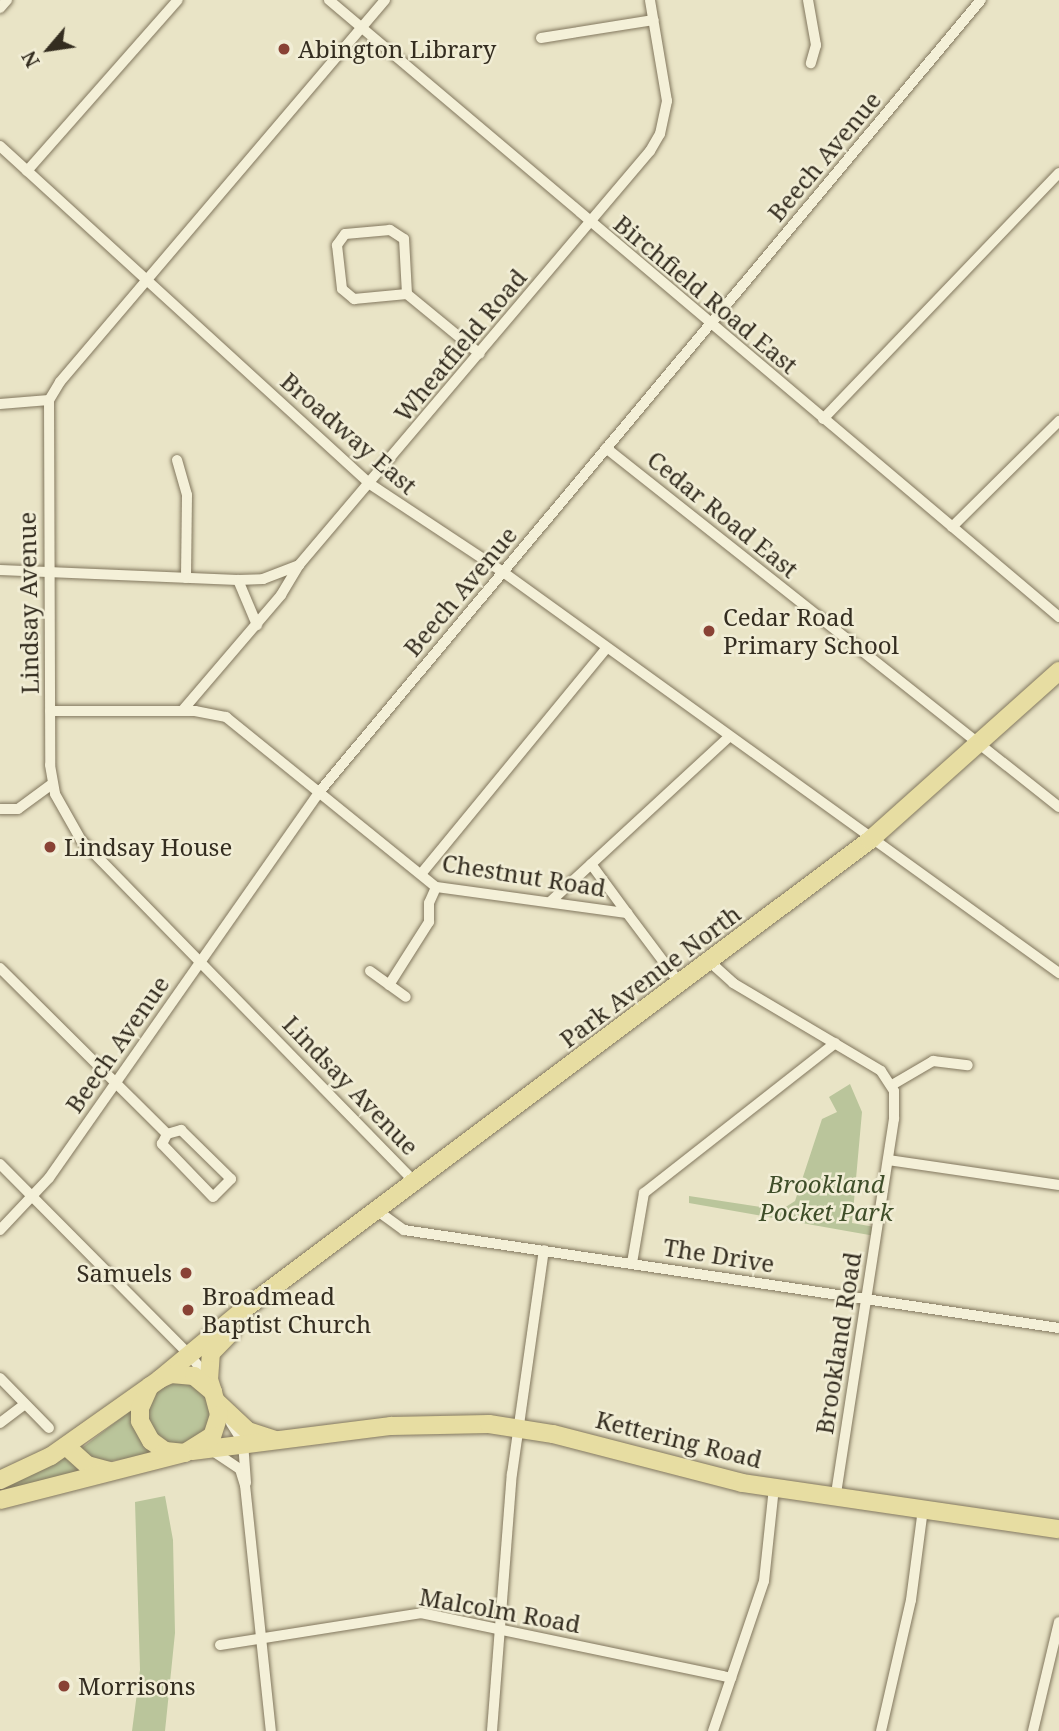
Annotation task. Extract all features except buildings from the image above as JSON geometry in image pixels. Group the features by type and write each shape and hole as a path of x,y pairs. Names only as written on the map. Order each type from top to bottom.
{"main road":[{"name":"Park Avenue North","path":"155,1382 662,998 678,981 710,962 870,840 1059,671"},
{"name":"Park Avenue North","path":"216,1397 211,1353 257,1303"},
{"path":"0,1480 66,1446 155,1382 194,1376 216,1397 217,1427 189,1452 158,1447 144,1432 140,1408 155,1382"},
{"name":"Kettering Road","path":"216,1397 248,1431 286,1442"},
{"name":"Kettering Road","path":"0,1500 189,1452 244,1448 432,1423 517,1427 774,1487 1059,1529"},
{"path":"66,1446 87,1465 113,1471"}],"street":[{"path":"0,8 8,0"},
{"path":"27,171 178,0"},
{"name":"Birchfield Road East","path":"328,0 709,325 1059,617"},
{"path":"0,404 49,400 146,281 385,0"},
{"name":"Wheatfield Road","path":"182,711 257,625 299,565 650,151 663,124 666,90 650,0"},
{"path":"808,0 816,45 811,63"},
{"name":"Beech Avenue","path":"0,1230 34,1198 320,791 981,0"},
{"path":"541,38 654,20"},
{"name":"Broadway East","path":"0,146 370,484 503,572 728,738 1059,973"},
{"path":"822,419 1059,173"},
{"path":"407,294 404,239 390,230 345,234 337,245 342,289 354,299 407,294 480,354"},
{"name":"Lindsay Avenue","path":"49,400 52,784 73,830 416,1183"},
{"path":"952,527 1059,421"},
{"name":"Cedar Road East","path":"606,448 1059,807"},
{"path":"177,460 187,495 186,578"},
{"path":"0,570 238,580 263,579 299,565"},
{"path":"238,580 257,625"},
{"path":"421,874 606,649"},
{"name":"Chestnut Road","path":"50,711 182,711 213,713 234,721 436,887 627,913 678,981"},
{"path":"550,902 728,738"},
{"path":"0,809 18,809 52,784"},
{"path":"591,864 627,913"},
{"path":"389,985 429,922 429,903 436,887"},
{"path":"710,962 727,979 881,1071 892,1085 933,1061 968,1065"},
{"path":"0,968 167,1134"},
{"path":"370,971 406,997"},
{"path":"632,1264 644,1193 835,1043"},
{"name":"Brookland Road","path":"836,1495 888,1160 895,1107 892,1085"},
{"path":"181,1130 231,1179 213,1197 162,1144 167,1134 181,1130"},
{"path":"888,1160 1059,1185"},
{"path":"0,1164 189,1354 244,1448 248,1474 245,1485"},
{"name":"The Drive","path":"379,1212 404,1230 1059,1328"},
{"path":"492,1731 517,1427 544,1250"},
{"path":"0,1378 50,1428"},
{"path":"0,1423 26,1404"},
{"path":"213,1451 240,1469 245,1485 271,1731"},
{"path":"713,1731 764,1581 774,1487"},
{"path":"881,1731 911,1600 923,1509"},
{"name":"Malcolm Road","path":"220,1645 421,1613 731,1678"},
{"path":"1033,1731 1059,1622"}],"green space":[{"name":"Brookland Pocket Park","path":"850,1084 862,1112 852,1223 875,1227 875,1236 689,1203 689,1196 781,1210 795,1201 822,1119 837,1112 829,1097"},
{"path":"173,1383 185,1383 201,1392 208,1402 208,1426 201,1436 185,1445 173,1445 162,1440 153,1431 148,1420 148,1408 153,1397 162,1388"},
{"path":"134,1408 153,1455 96,1463 78,1451"},
{"path":"67,1456 85,1470 0,1495 0,1487"},
{"path":"165,1496 173,1540 175,1633 165,1731 132,1731 140,1670 135,1502"}],"place":[{"name":"Abington Library","path":"284,49"},
{"name":"Cedar Road Primary School","path":"709,631"},
{"name":"Lindsay House","path":"50,847"},
{"name":"Samuels","path":"186,1273"},
{"name":"Broadmead Baptist Church","path":"188,1310"},
{"name":"Morrisons","path":"64,1686"}]}
